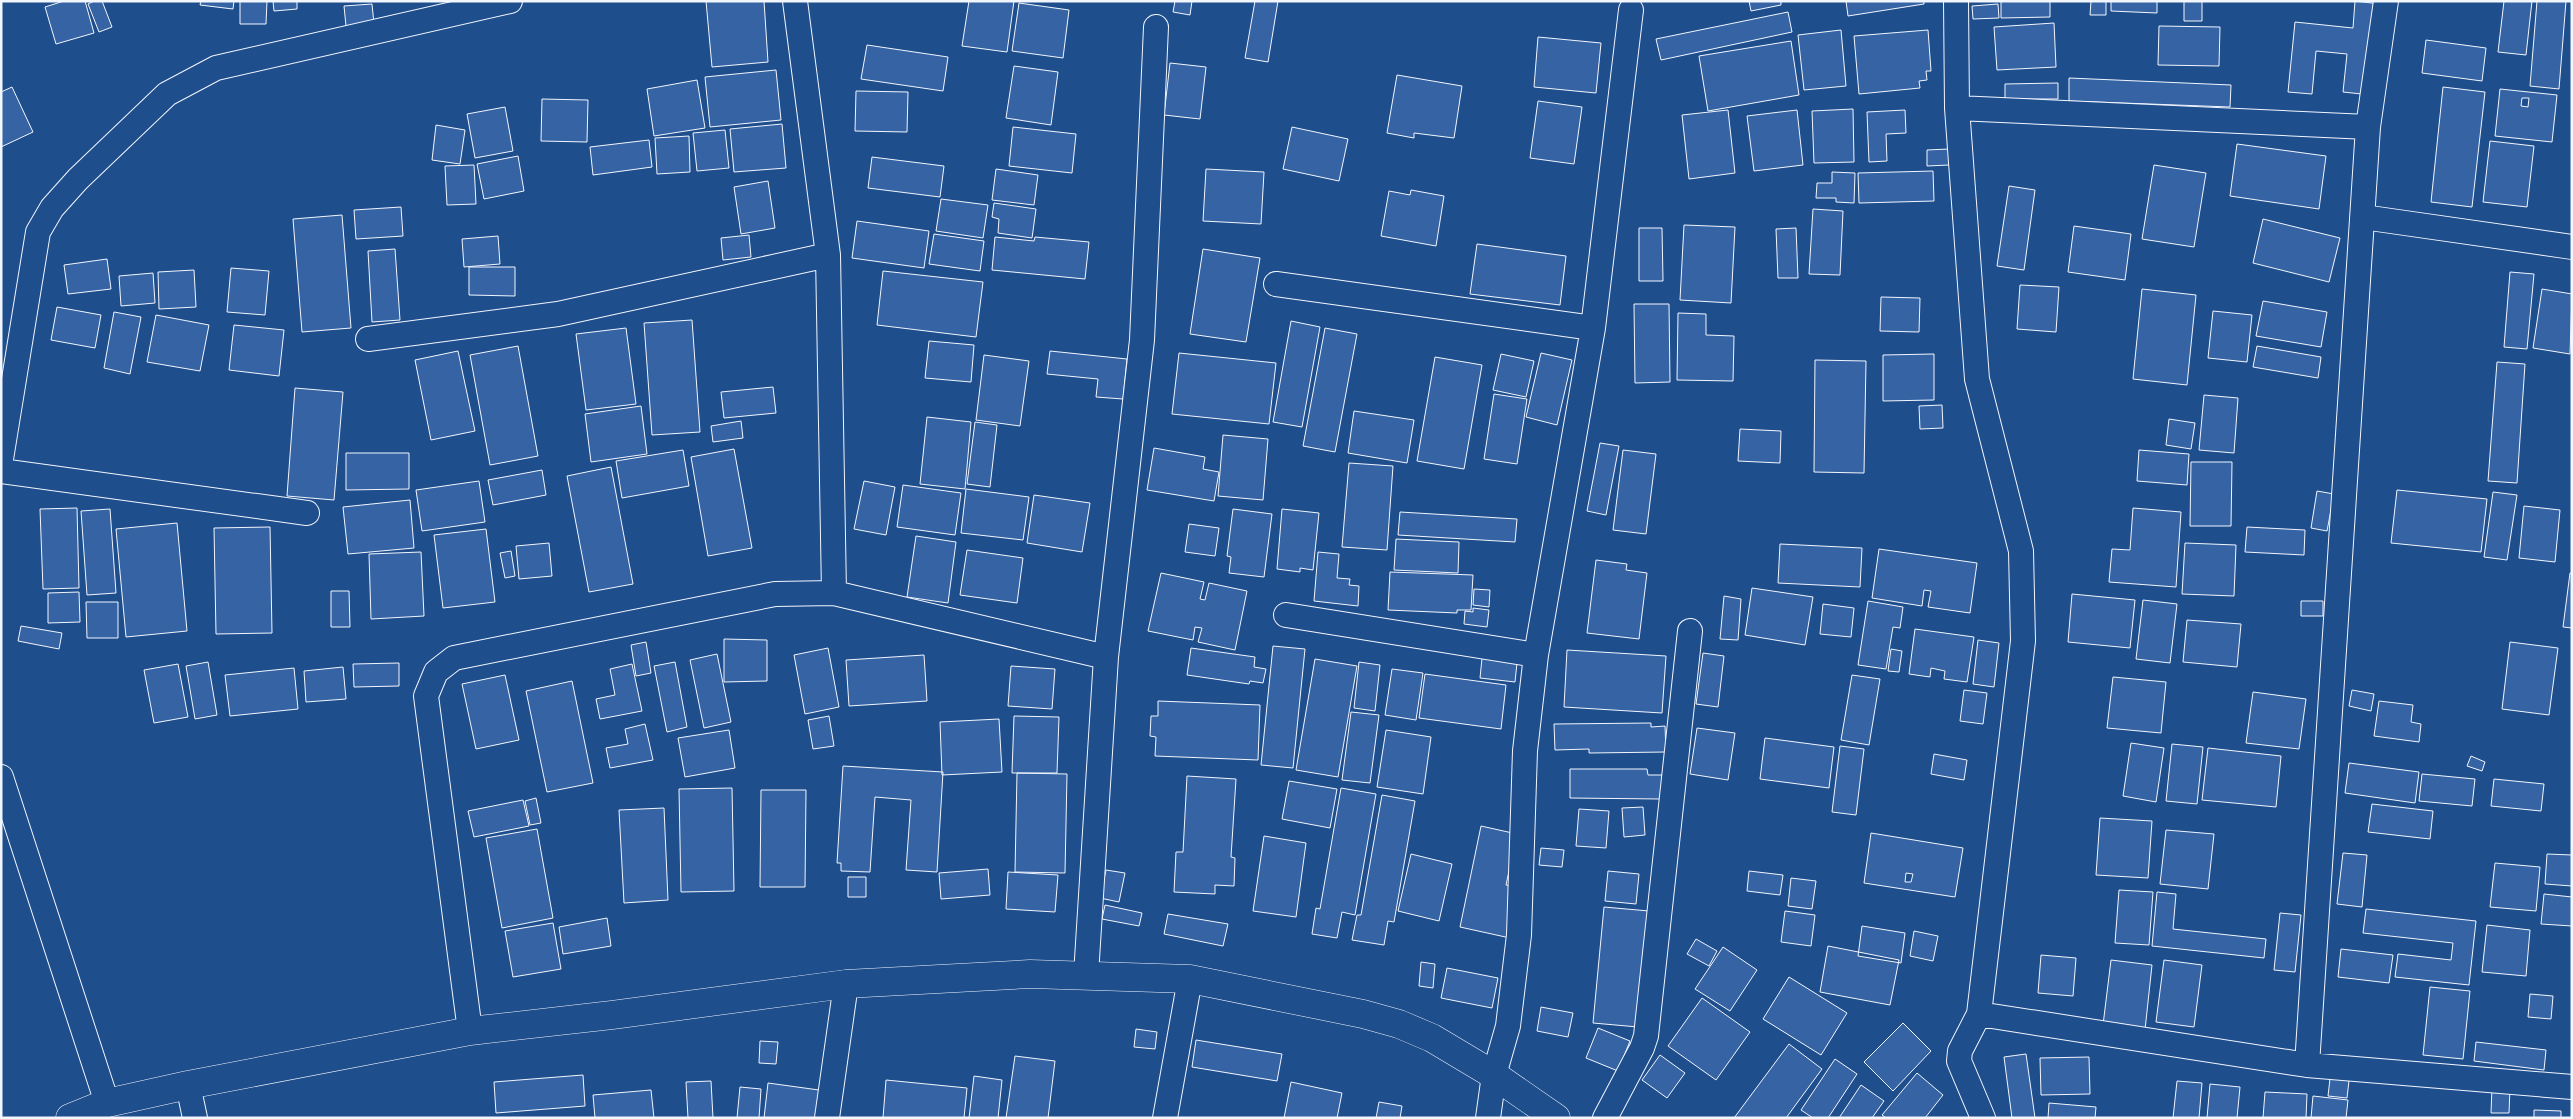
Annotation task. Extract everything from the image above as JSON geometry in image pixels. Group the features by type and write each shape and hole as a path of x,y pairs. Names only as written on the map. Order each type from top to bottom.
{"street":[{"path":"1,459 38,232 52,208 78,179 166,94 216,68 510,1"},
{"path":"795,1 828,255 834,593"},
{"path":"1956,1 1957,108 1977,379 2022,560 2023,642 1979,1014 1960,1051 1959,1060 1983,1118"},
{"path":"2307,1065 2368,127 2386,1"},
{"path":"1488,1118 1494,1075 1508,1026 1519,935 1525,751 1536,655 1593,328 1631,10"},
{"path":"1086,974 1106,657 1142,340 1156,27"},
{"path":"1957,108 2368,127"},
{"path":"2363,216 2572,247"},
{"path":"368,339 558,314 828,255"},
{"path":"1276,284 1593,328"},
{"path":"1,471 308,513"},
{"path":"470,1031 426,696 436,672 454,658 775,594 834,593 1106,657"},
{"path":"1286,615 1536,655"},
{"path":"1605,1118 1642,1048 1646,1036 1690,631"},
{"path":"1,777 107,1103"},
{"path":"70,1118 107,1103 188,1085 470,1031 612,1015 846,984 1030,974 1086,974 1190,979 1363,1014 1399,1024 1432,1038 1494,1075 1556,1118"},
{"path":"1165,1118 1190,979"},
{"path":"827,1118 846,984"},
{"path":"1979,1014 2307,1065 2572,1087"},
{"path":"188,1085 195,1118"}],"building":[{"path":"64,1 85,1 94,33 56,44 45,7"},
{"path":"94,1 102,1 112,27 99,32 88,4"},
{"path":"201,1 234,1 233,9 200,5"},
{"path":"240,1 267,1 266,24 240,24"},
{"path":"273,1 297,1 297,9 274,11"},
{"path":"706,1 764,1 768,62 712,67"},
{"path":"969,1 1014,1 1007,52 962,46"},
{"path":"1175,1 1192,1 1190,15 1173,12"},
{"path":"1255,1 1278,1 1268,62 1245,58"},
{"path":"1749,1 1781,1 1781,5 1751,11"},
{"path":"1846,1 1924,1 1924,4 1848,16"},
{"path":"2001,1 2050,1 2050,17 2001,18"},
{"path":"2091,1 2106,1 2106,15 2090,15"},
{"path":"2111,1 2157,1 2157,13 2111,11"},
{"path":"2184,1 2202,1 2202,21 2184,21"},
{"path":"2355,1 2380,4 2371,95 2343,92 2347,54 2316,51 2312,94 2288,92 2295,22 2353,28"},
{"path":"2504,1 2532,1 2526,55 2498,52"},
{"path":"2537,1 2566,1 2559,89 2530,86"},
{"path":"1019,3 1069,10 1063,58 1012,51"},
{"path":"372,4 374,24 346,26 344,6"},
{"path":"1998,4 1999,18 1973,19 1972,6"},
{"path":"1788,12 1792,32 1661,60 1656,39"},
{"path":"2054,23 2056,67 1997,70 1994,27"},
{"path":"2159,26 2220,27 2219,66 2158,65"},
{"path":"1841,30 1846,86 1804,90 1798,35"},
{"path":"1928,30 1931,71 1926,71 1927,80 1919,81 1920,88 1859,94 1854,36"},
{"path":"1538,37 1601,43 1596,93 1534,87"},
{"path":"2426,40 2486,48 2482,81 2422,73"},
{"path":"1791,41 1799,95 1708,111 1699,56"},
{"path":"867,45 948,57 943,91 861,79"},
{"path":"1170,63 1206,67 1200,119 1164,115"},
{"path":"1014,66 1058,72 1051,125 1006,118"},
{"path":"776,70 781,120 710,127 705,77"},
{"path":"1397,75 1462,86 1454,138 1414,133 1414,138 1387,133"},
{"path":"2069,78 2231,85 2230,107 2069,101"},
{"path":"697,80 705,128 654,136 647,89"},
{"path":"2058,83 2058,99 2005,99 2005,84"},
{"path":"12,87 33,132 1,147 1,92"},
{"path":"2443,87 2485,92 2472,207 2431,202"},
{"path":"2500,89 2557,95 2552,142 2495,136","holes":["2522,98 2529,98 2528,107 2521,106"]},
{"path":"856,91 908,92 907,132 855,131"},
{"path":"542,99 588,100 587,142 541,141"},
{"path":"1538,101 1582,107 1574,164 1530,158"},
{"path":"505,107 513,151 475,158 467,114"},
{"path":"1853,109 1854,162 1814,163 1812,111"},
{"path":"1728,110 1735,173 1689,179 1682,115"},
{"path":"1797,110 1803,165 1754,171 1747,116"},
{"path":"1905,110 1906,133 1886,134 1887,161 1869,162 1867,112"},
{"path":"782,124 786,168 734,172 730,129"},
{"path":"436,125 465,130 460,164 432,160"},
{"path":"1013,127 1076,134 1072,173 1009,166"},
{"path":"1292,127 1348,139 1339,181 1283,169"},
{"path":"725,130 729,168 697,171 693,133"},
{"path":"689,136 690,172 657,174 655,138"},
{"path":"649,140 652,167 593,175 590,147"},
{"path":"2490,141 2534,146 2527,207 2483,202"},
{"path":"2237,144 2326,156 2319,209 2230,196"},
{"path":"1949,149 1949,165 1927,166 1927,150"},
{"path":"518,156 524,191 484,199 477,164"},
{"path":"872,157 944,166 940,197 868,188"},
{"path":"474,165 476,204 447,205 445,166"},
{"path":"2154,165 2206,173 2194,247 2142,239"},
{"path":"996,169 1038,175 1034,205 992,200"},
{"path":"1206,169 1264,172 1261,224 1203,221"},
{"path":"1933,171 1934,201 1859,203 1858,173"},
{"path":"1832,172 1855,173 1854,203 1836,202 1836,198 1816,198 1817,183 1832,183"},
{"path":"768,181 775,228 741,234 734,187"},
{"path":"2009,186 2035,190 2024,270 1997,266"},
{"path":"1411,190 1444,196 1436,246 1381,236 1389,191 1410,195"},
{"path":"941,199 988,205 983,238 936,231"},
{"path":"994,203 1036,209 1032,238 998,233 999,219 992,217"},
{"path":"401,207 403,236 356,239 354,210"},
{"path":"1813,209 1843,211 1840,275 1809,274"},
{"path":"342,215 351,328 302,332 293,219"},
{"path":"2263,219 2340,238 2329,282 2253,263"},
{"path":"857,221 929,231 924,268 852,258"},
{"path":"1684,225 1735,227 1731,303 1680,300"},
{"path":"2074,226 2131,234 2125,280 2068,272"},
{"path":"1639,228 1662,228 1663,281 1639,281"},
{"path":"1796,228 1798,278 1778,278 1776,229"},
{"path":"934,234 984,241 980,271 929,264"},
{"path":"749,235 751,257 723,260 721,238"},
{"path":"498,236 500,264 464,267 462,239"},
{"path":"995,237 1034,241 1035,237 1089,242 1085,279 992,270"},
{"path":"1477,244 1566,256 1560,305 1470,294"},
{"path":"395,249 400,320 372,322 368,251"},
{"path":"1203,249 1260,258 1246,342 1190,334"},
{"path":"107,259 111,289 68,294 64,265"},
{"path":"469,267 515,267 515,296 469,295"},
{"path":"231,268 269,271 265,315 227,312"},
{"path":"194,270 196,307 159,309 158,272"},
{"path":"883,271 983,282 976,337 877,325"},
{"path":"2510,272 2534,274 2527,349 2504,347"},
{"path":"153,273 155,303 121,306 119,276"},
{"path":"2020,285 2059,287 2056,332 2017,329"},
{"path":"2142,289 2196,295 2187,385 2133,379"},
{"path":"2542,289 2572,294 2570,354 2533,348"},
{"path":"1881,297 1920,298 1919,332 1880,331"},
{"path":"2263,301 2327,312 2321,347 2256,336"},
{"path":"1634,304 1669,304 1670,382 1635,383"},
{"path":"57,307 101,315 95,348 51,340"},
{"path":"2213,311 2252,315 2247,362 2208,358"},
{"path":"114,312 141,317 130,374 104,368"},
{"path":"1678,313 1706,314 1706,335 1734,336 1733,381 1677,380"},
{"path":"156,315 209,325 200,371 147,362"},
{"path":"692,320 700,432 652,435 644,323"},
{"path":"1291,321 1320,327 1302,427 1273,422"},
{"path":"234,325 284,330 279,376 229,370"},
{"path":"626,328 636,404 586,410 576,334"},
{"path":"1325,328 1357,334 1335,452 1303,446"},
{"path":"929,341 974,345 971,382 925,378"},
{"path":"518,346 538,456 490,465 470,355"},
{"path":"2257,346 2321,357 2318,378 2253,367"},
{"path":"458,351 475,431 431,440 415,360"},
{"path":"1050,351 1127,359 1123,399 1096,397 1098,379 1047,374"},
{"path":"1179,353 1276,363 1269,424 1172,414"},
{"path":"1541,353 1572,360 1557,425 1526,417"},
{"path":"1501,354 1534,361 1526,397 1493,390"},
{"path":"1934,354 1934,400 1883,401 1883,355"},
{"path":"984,355 1029,361 1020,426 976,420"},
{"path":"1435,357 1482,365 1464,469 1417,461"},
{"path":"1815,360 1866,361 1864,473 1814,472"},
{"path":"2497,362 2525,364 2517,483 2488,481"},
{"path":"773,387 776,413 724,418 721,392"},
{"path":"295,388 343,392 334,500 287,496"},
{"path":"1494,394 1527,399 1517,464 1484,459"},
{"path":"2204,395 2238,398 2234,453 2199,450"},
{"path":"1942,405 1943,428 1920,429 1919,406"},
{"path":"641,406 647,454 591,462 585,414"},
{"path":"1354,411 1414,420 1407,463 1348,453"},
{"path":"927,417 971,422 965,489 920,484"},
{"path":"2169,419 2195,423 2191,449 2166,445"},
{"path":"741,421 743,438 713,442 711,426"},
{"path":"975,422 997,425 990,487 967,484"},
{"path":"1740,429 1781,431 1780,463 1738,461"},
{"path":"1223,435 1268,439 1263,500 1218,496"},
{"path":"1600,443 1619,446 1606,515 1587,511"},
{"path":"1154,448 1205,457 1203,469 1219,472 1214,501 1147,490"},
{"path":"734,449 752,548 708,556 691,457"},
{"path":"683,450 689,486 622,498 616,461"},
{"path":"1623,450 1656,454 1646,534 1613,530"},
{"path":"2139,450 2189,454 2187,485 2137,481"},
{"path":"346,453 409,453 409,489 346,490"},
{"path":"2191,462 2232,462 2231,526 2190,526"},
{"path":"1349,463 1393,466 1387,550 1342,547"},
{"path":"611,467 633,584 589,592 567,476"},
{"path":"542,470 546,495 493,505 488,480"},
{"path":"479,481 485,522 422,531 416,490"},
{"path":"864,481 895,487 886,535 854,529"},
{"path":"903,485 961,493 955,535 897,527"},
{"path":"966,489 1029,497 1023,540 961,533"},
{"path":"2397,490 2487,499 2481,552 2391,543"},
{"path":"2317,491 2334,494 2327,531 2311,528"},
{"path":"2493,492 2517,495 2507,560 2484,557"},
{"path":"1034,495 1090,503 1082,552 1027,543"},
{"path":"410,500 414,548 348,554 343,507"},
{"path":"2524,506 2560,510 2555,562 2519,558"},
{"path":"77,508 79,588 43,589 40,509"},
{"path":"2133,508 2181,512 2176,587 2109,582 2112,549 2130,550"},
{"path":"110,509 116,593 87,595 81,511"},
{"path":"1233,509 1272,514 1264,577 1229,573 1231,557 1227,556"},
{"path":"1282,509 1319,513 1313,570 1300,568 1300,572 1277,569"},
{"path":"1400,512 1517,519 1515,542 1398,535"},
{"path":"177,523 187,631 126,637 116,529"},
{"path":"1189,524 1219,528 1215,556 1185,552"},
{"path":"270,527 272,633 216,634 214,528"},
{"path":"2247,527 2305,530 2304,555 2245,552"},
{"path":"486,529 495,602 443,608 434,535"},
{"path":"916,536 956,542 948,603 907,597"},
{"path":"1396,539 1459,542 1458,573 1394,570"},
{"path":"549,543 552,576 519,579 516,546"},
{"path":"2185,543 2236,545 2234,596 2182,594"},
{"path":"1780,544 1862,548 1860,587 1778,583"},
{"path":"1879,549 1977,563 1970,613 1928,607 1931,591 1924,590 1922,606 1872,598"},
{"path":"967,550 1023,558 1017,603 960,595"},
{"path":"511,551 515,576 505,578 500,553"},
{"path":"421,552 424,616 371,619 369,554"},
{"path":"1318,552 1339,554 1337,578 1350,579 1349,585 1359,586 1358,606 1314,601"},
{"path":"1596,560 1627,564 1626,570 1647,573 1639,639 1587,633"},
{"path":"1390,572 1473,575 1471,610 1457,610 1457,613 1388,610"},
{"path":"1161,573 1204,582 1200,599 1205,600 1209,583 1247,591 1235,650 1198,642 1202,628 1195,627 1193,640 1148,631"},
{"path":"2570,573 2572,573 2572,628 2563,627"},
{"path":"1752,588 1813,597 1805,645 1745,635"},
{"path":"1474,589 1490,590 1489,607 1473,605"},
{"path":"331,591 349,591 350,627 331,627"},
{"path":"79,592 80,622 48,623 48,593"},
{"path":"2072,594 2135,600 2130,648 2068,642"},
{"path":"1724,596 1741,599 1738,640 1720,639"},
{"path":"2143,600 2177,604 2170,663 2136,659"},
{"path":"1868,601 1903,607 1900,628 1893,627 1886,669 1858,665"},
{"path":"2301,601 2323,601 2323,616 2301,616"},
{"path":"86,602 118,602 118,638 87,638"},
{"path":"1823,604 1854,608 1851,637 1820,634"},
{"path":"1473,608 1489,610 1487,627 1464,624 1465,611 1473,612"},
{"path":"2187,620 2241,624 2237,667 2183,662"},
{"path":"21,626 62,633 59,649 18,641"},
{"path":"1915,629 1974,637 1967,682 1944,679 1945,671 1931,668 1930,677 1909,674"},
{"path":"724,639 767,640 767,681 724,682"},
{"path":"1978,640 1999,643 1994,687 1973,684"},
{"path":"646,642 651,673 636,676 631,645"},
{"path":"2510,642 2558,648 2549,715 2502,709"},
{"path":"1273,646 1305,649 1293,768 1261,765"},
{"path":"828,648 839,707 805,714 794,655"},
{"path":"1191,648 1255,657 1254,667 1266,669 1263,683 1250,681 1249,684 1187,675"},
{"path":"1891,649 1902,651 1899,672 1888,671"},
{"path":"1567,650 1666,656 1662,713 1564,707"},
{"path":"1703,653 1724,656 1718,707 1696,704"},
{"path":"717,654 731,722 704,728 690,660"},
{"path":"924,655 927,701 849,706 846,660"},
{"path":"1482,658 1517,663 1515,682 1480,678"},
{"path":"1315,659 1357,666 1338,777 1296,770"},
{"path":"208,662 217,715 195,719 186,666"},
{"path":"675,662 687,727 667,732 654,666"},
{"path":"1359,662 1380,665 1375,711 1354,708"},
{"path":"399,663 399,686 354,687 353,664"},
{"path":"178,664 188,717 154,723 144,670"},
{"path":"632,664 642,711 600,719 596,699 615,695 610,669"},
{"path":"1011,666 1055,669 1052,709 1008,706"},
{"path":"343,667 346,699 306,702 304,671"},
{"path":"294,668 298,709 230,716 225,675"},
{"path":"1392,669 1423,673 1416,720 1385,715"},
{"path":"1425,674 1506,685 1501,729 1419,718"},
{"path":"505,675 519,740 476,749 462,684"},
{"path":"1852,675 1880,679 1869,745 1841,740"},
{"path":"2113,677 2166,682 2161,733 2107,728"},
{"path":"572,681 593,783 547,792 526,691"},
{"path":"1964,690 1987,693 1983,724 1960,721"},
{"path":"2352,690 2374,694 2371,711 2349,706"},
{"path":"2253,692 2306,699 2299,749 2246,743"},
{"path":"1158,701 1260,705 1258,760 1155,756 1156,737 1150,736 1151,716 1158,716"},
{"path":"2379,701 2413,705 2411,722 2421,724 2419,742 2374,736"},
{"path":"1351,712 1379,715 1370,783 1342,780"},
{"path":"829,716 834,746 813,749 808,720"},
{"path":"1014,716 1059,717 1057,773 1012,773"},
{"path":"999,719 1002,772 942,775 940,722"},
{"path":"1651,723 1651,727 1665,726 1666,752 1589,753 1589,749 1555,750 1554,724"},
{"path":"645,724 653,760 610,768 606,748 628,744 625,729"},
{"path":"1697,728 1735,733 1728,780 1690,774"},
{"path":"729,730 735,768 685,777 678,738"},
{"path":"1386,730 1431,737 1423,794 1377,787"},
{"path":"1765,738 1834,747 1829,788 1760,779"},
{"path":"2131,743 2164,748 2156,802 2123,796"},
{"path":"2172,744 2203,747 2197,804 2166,801"},
{"path":"1840,746 1864,749 1856,815 1832,812"},
{"path":"2208,748 2281,756 2276,807 2202,800"},
{"path":"1934,754 1967,760 1964,780 1931,774"},
{"path":"2471,756 2485,762 2482,771 2467,766"},
{"path":"2349,763 2419,772 2415,803 2345,793"},
{"path":"843,766 943,772 937,872 906,870 911,800 875,797 870,872 841,871 841,863 837,863"},
{"path":"1570,769 1647,769 1648,775 1662,775 1661,799 1570,798"},
{"path":"1017,773 1067,774 1065,873 1015,872"},
{"path":"2422,774 2475,779 2472,806 2419,801"},
{"path":"1187,776 1236,779 1231,857 1235,858 1234,886 1215,885 1215,894 1174,892 1176,852 1183,852"},
{"path":"2494,779 2544,784 2541,811 2491,806"},
{"path":"1289,781 1337,789 1330,828 1282,819"},
{"path":"732,788 734,891 681,892 679,789"},
{"path":"1341,788 1376,794 1355,915 1342,912 1337,938 1312,934 1316,908 1320,909"},
{"path":"761,790 806,790 805,887 760,887"},
{"path":"1382,795 1415,801 1394,922 1388,921 1384,945 1352,940 1357,915 1361,915"},
{"path":"536,798 541,823 530,825 525,801"},
{"path":"523,800 529,826 474,837 468,811"},
{"path":"2372,804 2433,811 2430,839 2368,832"},
{"path":"1643,807 1645,835 1624,837 1622,808"},
{"path":"664,808 668,900 624,903 619,810"},
{"path":"1579,809 1609,811 1606,848 1576,846"},
{"path":"2100,818 2152,821 2148,878 2096,875"},
{"path":"1481,826 1517,834 1506,885 1512,886 1508,918 1514,919 1510,938 1460,927"},
{"path":"537,829 553,918 502,928 486,838"},
{"path":"2166,830 2214,834 2208,889 2160,884"},
{"path":"1871,833 1963,848 1955,897 1864,883","holes":["1906,873 1913,874 1911,882 1905,882"]},
{"path":"1264,836 1306,843 1296,917 1253,911"},
{"path":"1541,848 1564,850 1562,867 1539,865"},
{"path":"2343,853 2367,855 2362,907 2337,904"},
{"path":"1411,854 1452,864 1439,921 1398,911"},
{"path":"2547,854 2572,855 2572,886 2545,884"},
{"path":"2495,863 2540,867 2536,911 2490,907"},
{"path":"988,869 990,895 941,899 939,873"},
{"path":"1106,870 1125,873 1119,902 1100,898"},
{"path":"1608,871 1639,874 1636,904 1605,901"},
{"path":"1749,871 1783,875 1780,895 1747,891"},
{"path":"1008,872 1058,875 1055,912 1006,909"},
{"path":"848,877 866,877 866,897 848,897"},
{"path":"1791,878 1816,881 1812,909 1788,906"},
{"path":"2119,890 2153,892 2149,945 2115,943"},
{"path":"2157,892 2176,894 2173,929 2266,939 2264,958 2152,946"},
{"path":"2544,894 2572,897 2572,926 2541,924"},
{"path":"1105,905 1142,913 1139,926 1102,919"},
{"path":"1604,907 1649,911 1638,1027 1593,1023"},
{"path":"2366,909 2476,921 2469,985 2395,977 2398,954 2451,960 2453,943 2363,933"},
{"path":"1785,911 1815,915 1811,946 1781,942"},
{"path":"2280,913 2301,915 2295,972 2274,970"},
{"path":"1168,914 1228,924 1223,946 1164,934"},
{"path":"607,918 611,946 563,954 559,927"},
{"path":"553,923 561,969 513,977 505,931"},
{"path":"2487,925 2530,930 2526,976 2482,972"},
{"path":"1862,926 1905,933 1901,963 1858,956"},
{"path":"1914,931 1938,936 1933,961 1910,956"},
{"path":"1696,939 1717,951 1709,966 1687,954"},
{"path":"1828,946 1899,960 1890,1005 1820,992"},
{"path":"1723,947 1757,970 1730,1011 1695,989"},
{"path":"2341,949 2393,955 2389,983 2338,977"},
{"path":"2041,955 2076,958 2073,996 2038,993"},
{"path":"2111,960 2152,965 2145,1030 2103,1025"},
{"path":"2164,960 2202,965 2194,1027 2156,1022"},
{"path":"1421,962 1435,964 1433,988 1419,986"},
{"path":"1447,968 1498,978 1492,1008 1441,998"},
{"path":"1789,977 1847,1013 1821,1055 1763,1019"},
{"path":"2430,987 2470,991 2463,1059 2423,1055"},
{"path":"2530,994 2553,996 2551,1019 2528,1017"},
{"path":"1702,998 1750,1032 1716,1080 1668,1046"},
{"path":"1541,1007 1573,1013 1568,1037 1537,1031"},
{"path":"1903,1023 1931,1051 1893,1091 1864,1062"},
{"path":"1598,1028 1630,1041 1618,1071 1586,1058"},
{"path":"1136,1029 1157,1032 1155,1049 1134,1047"},
{"path":"1196,1040 1282,1054 1277,1081 1192,1067"},
{"path":"760,1041 778,1042 776,1064 759,1063"},
{"path":"2476,1042 2546,1050 2544,1070 2474,1061"},
{"path":"1789,1044 1822,1069 1786,1118 1734,1118"},
{"path":"2026,1054 2035,1118 2012,1118 2004,1057"},
{"path":"1660,1055 1685,1073 1667,1098 1642,1080"},
{"path":"1015,1056 1055,1061 1048,1118 1006,1118"},
{"path":"2089,1057 2090,1094 2041,1095 2040,1058"},
{"path":"1835,1059 1857,1074 1828,1118 1813,1118 1801,1110"},
{"path":"2331,1070 2350,1072 2347,1098 2328,1096"},
{"path":"1917,1073 1943,1095 1925,1118 1886,1118 1882,1115"},
{"path":"583,1075 585,1106 496,1113 494,1082"},
{"path":"974,1076 1002,1080 998,1118 969,1118"},
{"path":"886,1080 967,1088 964,1118 883,1118"},
{"path":"711,1081 713,1118 688,1118 686,1082"},
{"path":"2177,1081 2202,1083 2199,1118 2173,1118"},
{"path":"1291,1082 1342,1093 1337,1118 1284,1118"},
{"path":"768,1083 819,1090 816,1118 764,1118"},
{"path":"2210,1084 2240,1087 2237,1118 2207,1118"},
{"path":"1861,1085 1884,1101 1872,1118 1839,1118"},
{"path":"740,1087 761,1089 759,1118 737,1118"},
{"path":"2492,1087 2510,1088 2509,1113 2491,1113"},
{"path":"651,1090 654,1118 595,1118 593,1095"},
{"path":"2265,1092 2307,1094 2306,1118 2263,1118"},
{"path":"2313,1096 2348,1100 2346,1118 2311,1118"},
{"path":"1379,1102 1402,1106 1400,1118 1376,1118"},
{"path":"2049,1103 2096,1107 2095,1118 2048,1118"},
{"path":"2534,1110 2561,1111 2561,1118 2534,1118"}]}
